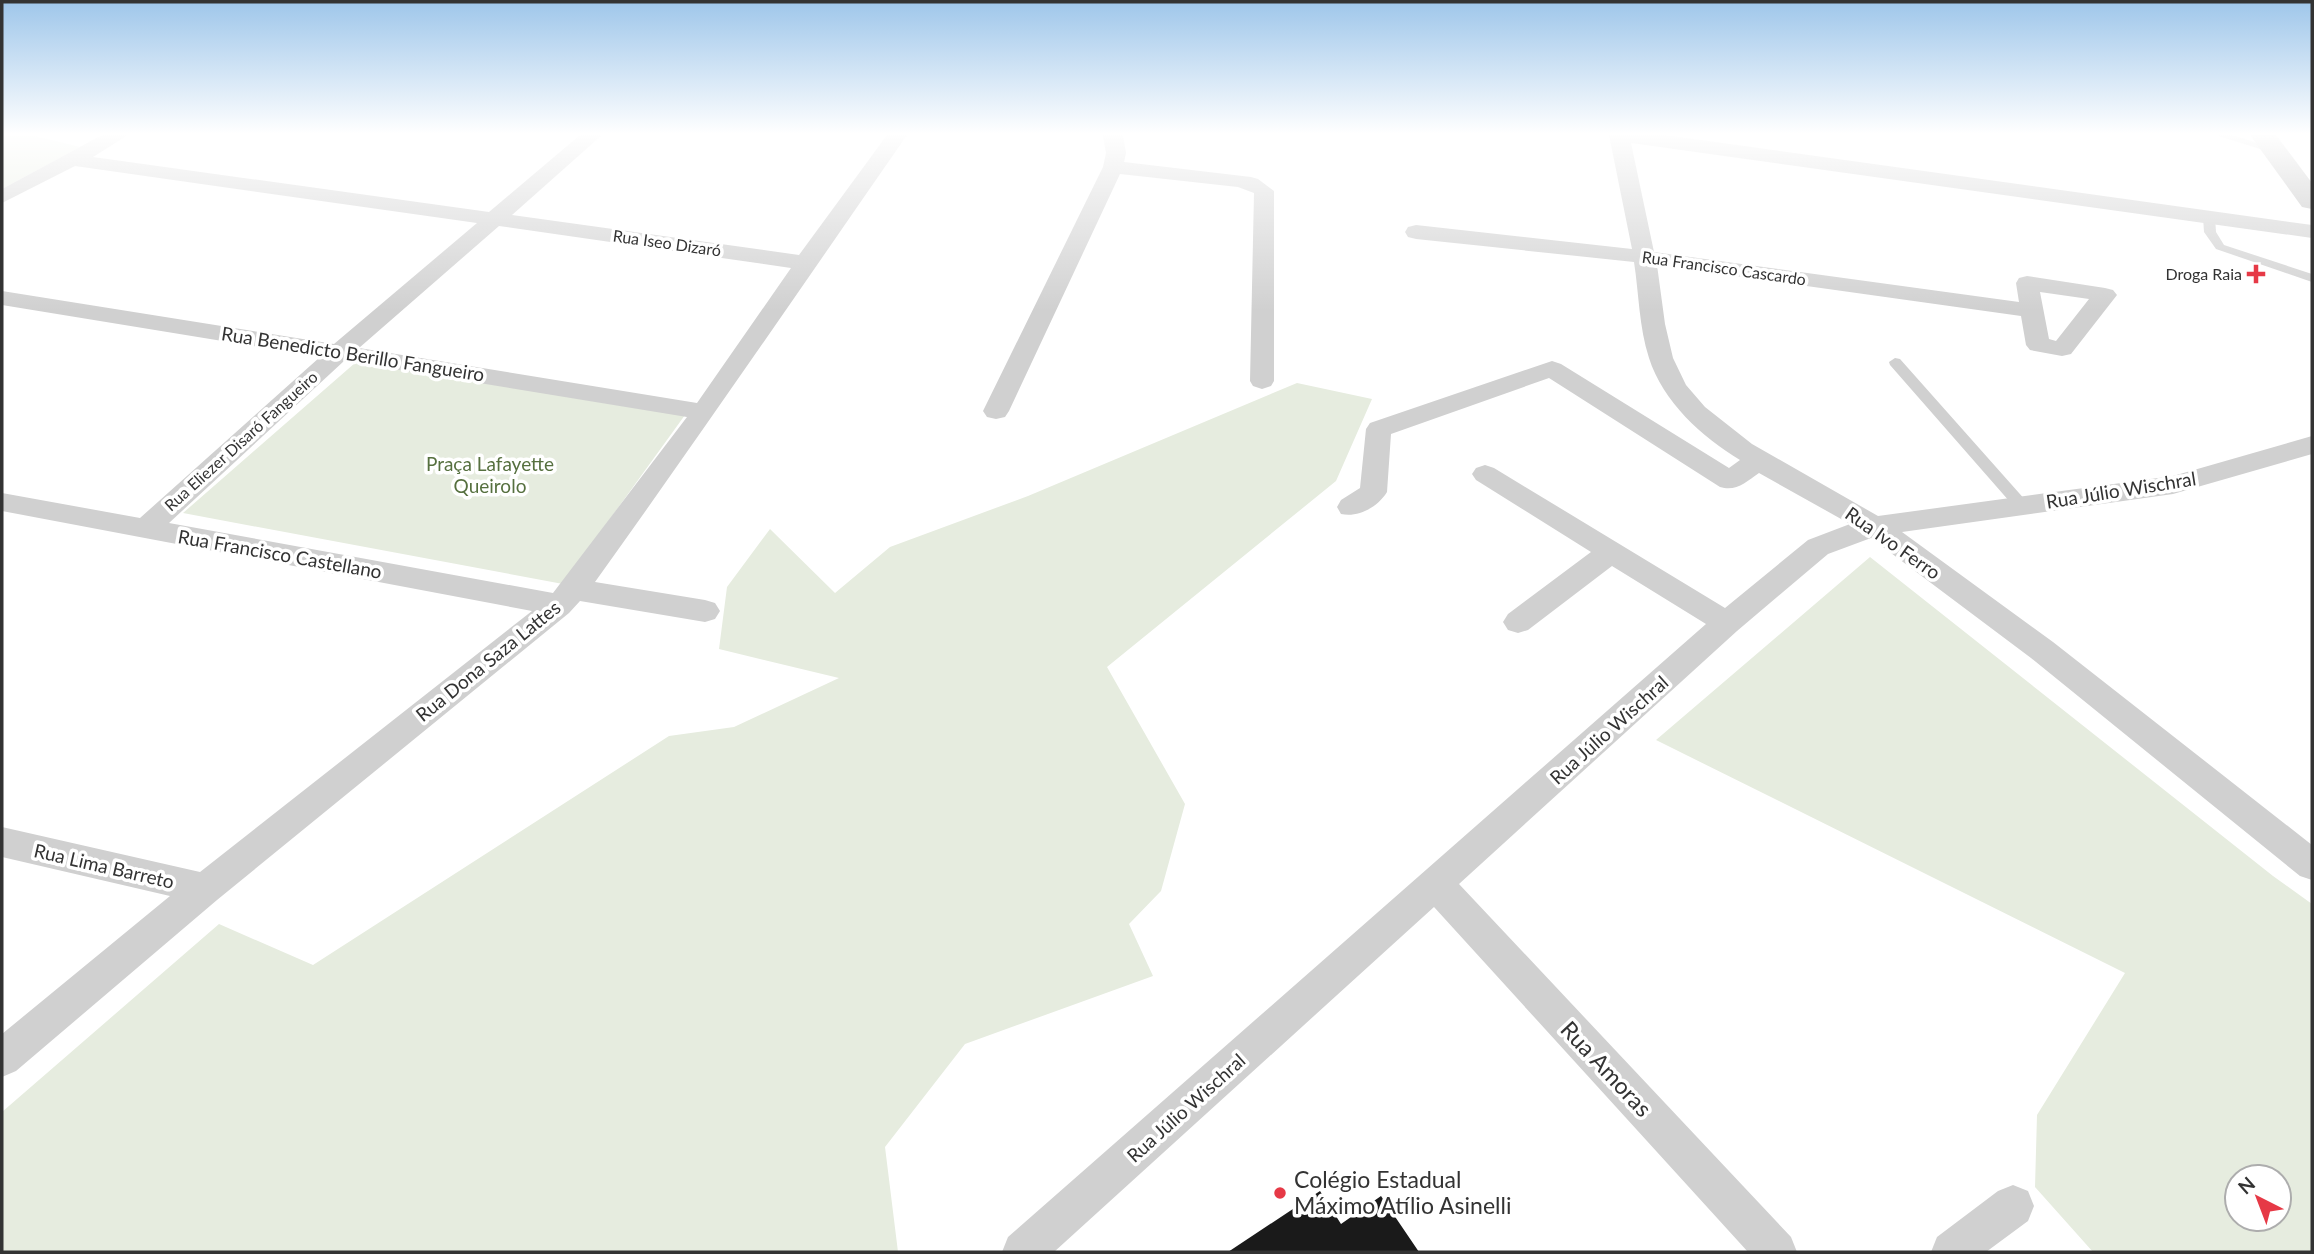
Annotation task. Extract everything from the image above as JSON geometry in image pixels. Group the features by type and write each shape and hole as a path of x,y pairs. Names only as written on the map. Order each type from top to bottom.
{"street":[{"name":"Rua Iseo Dizaró","path":"312,194 805,263"},
{"name":"Rua Eliezer Disaró Fangueiro","path":"145,529 340,352 524,194"},
{"name":"Rua Dona Saza Lattes","path":"2,1058 205,889 566,597 704,412 855,194"},
{"path":"996,411 1100,194"},
{"path":"1262,381 1264,194"},
{"name":"Rua Ivo Ferro","path":"1631,194 1644,257 1657,345 1675,387 1706,424 1759,460 1874,526 2047,654 2312,865"},
{"path":"2038,194 2312,231"},
{"name":"Rua Francisco Cascardo","path":"1416,232 1644,257 2032,312"},
{"name":"Rua Benedicto Berillo Fangueiro","path":"2,298 704,412"},
{"path":"1351,507 1373,492 1379,429 1552,369 1729,481 1759,460"},
{"name":"Rua Júlio Wischral","path":"1023,1252 1437,885 1727,623 1818,547 1874,526 2173,485 2312,444"},
{"path":"1485,474 1727,623"},
{"name":"Rua Francisco Castellano","path":"2,502 145,529 566,597"},
{"path":"1518,622 1611,552"},
{"path":"566,597 705,611"},
{"name":"Rua Lima Barreto","path":"2,842 205,889"},
{"name":"Rua Amoras","path":"1437,885 1776,1252"},
{"path":"1952,1252 2013,1206"}],"lane":[{"path":"2209,217 2210,232 2220,247 2312,278"},
{"path":"1895,362 2022,506"}],"green space":[{"name":"Praça Lafayette Queirolo","path":"363,356 685,415 563,584 183,513"},
{"path":"1297,383 1372,399 1336,481 1107,667 1185,804 1161,891 1129,924 1153,976 965,1044 885,1147 898,1252 2,1252 2,1112 219,924 313,965 669,736 734,727 839,678 719,649 727,587 770,529 835,593 890,547 1028,496"},
{"path":"1870,557 2312,904 2312,1252 2093,1252 2035,1187 2037,1115 2125,973 1656,740"}],"building":[{"path":"1320,1191 1341,1224 1381,1196 1419,1252 1228,1252"}],"place":[{"name":"Droga Raia","path":"2256,274"},
{"name":"Colégio Estadual Máximo Atílio Asinelli","path":"1280,1193"}]}
